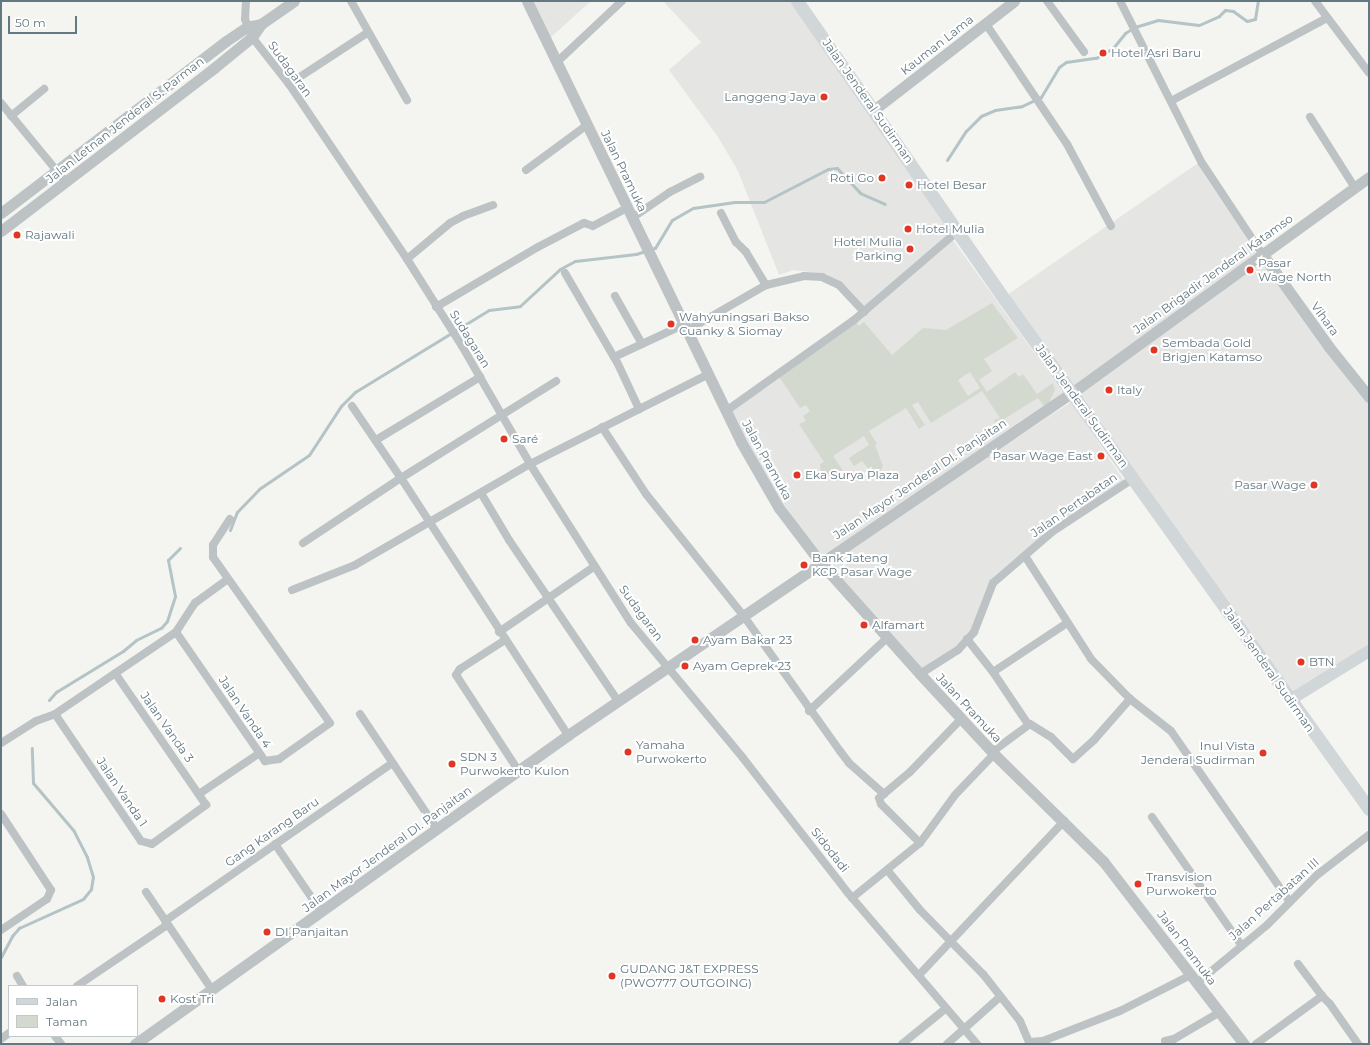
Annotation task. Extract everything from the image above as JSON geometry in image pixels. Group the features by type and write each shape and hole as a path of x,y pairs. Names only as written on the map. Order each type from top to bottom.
{"main road":[{"name":"Jalan Jenderal Sudirman","path":"797,1 875,109 1072,392 1290,700 1369,809"},
{"path":"1290,700 1369,651"}],"street":[{"path":"246,1 250,32"},
{"name":"Jalan Letnan Jenderal S. Parman","path":"1,213 159,92 294,1"},
{"path":"351,1 367,33 407,100"},
{"name":"Jalan Pramuka","path":"527,1 726,411 766,490 820,562 887,638 993,753 1064,821 1103,861 1244,1044"},
{"path":"557,62 622,1"},
{"name":"Kauman Lama","path":"875,109 986,24 1002,5 1014,1"},
{"path":"1048,1 1084,52"},
{"path":"1120,1 1202,163 1263,255"},
{"path":"1315,1 1369,73"},
{"path":"1171,101 1327,18"},
{"path":"986,24 1067,144 1111,226"},
{"name":"Jalan Letnan Jenderal S. Parman","path":"1,231 167,104 250,32"},
{"name":"Sudagaran","path":"250,32 289,84 407,259 462,346 530,464 631,623 666,668"},
{"path":"289,84 367,33"},
{"path":"11,116 44,89"},
{"path":"159,92 167,104"},
{"path":"1,103 58,170 66,182"},
{"path":"1310,117 1355,188"},
{"path":"526,170 587,125"},
{"path":"436,307 538,247 584,223 593,226 630,212 700,177"},
{"name":"Jalan Brigadir Jenderal Katamso","path":"1072,392 1369,177"},
{"path":"407,259 450,223 463,216 493,205"},
{"path":"721,213 736,242 746,252 766,286"},
{"path":"726,411 864,312 959,230"},
{"name":"Vihara","path":"1263,255 1329,346 1369,396"},
{"path":"565,273 614,357 639,409"},
{"path":"614,357 642,344 686,327 766,286 804,276 822,276 839,285 864,312"},
{"path":"615,296 642,344"},
{"path":"292,590 355,565 530,464 709,374"},
{"path":"376,440 480,377"},
{"path":"303,543 401,478 556,381"},
{"name":"Jalan Mayor Jenderal DI. Panjaitan","path":"135,1044 322,913 436,829 568,735 820,562 1072,392"},
{"path":"352,406 401,478 499,632 568,735"},
{"path":"602,427 646,494 743,615 809,711 849,763 884,794"},
{"name":"Jalan Pertabatan","path":"920,674 958,650 974,632 993,584 1052,532 1134,478"},
{"path":"481,493 548,598 618,701"},
{"path":"1,743 32,723 55,714 176,632 195,603 227,580 212,551 213,545 230,519"},
{"path":"1025,556 1091,658 1130,699 1171,731 1290,902"},
{"path":"499,632 595,566"},
{"name":"Jalan Vanda 4","path":"176,632 258,754 265,761 274,761 330,724 281,652 227,580"},
{"path":"993,672 1067,623"},
{"path":"809,711 887,638"},
{"path":"967,639 993,672 1028,724 1038,727 1073,759 1094,740 1130,699"},
{"path":"505,640 460,669 456,675 518,770"},
{"name":"Sidodadi","path":"666,668 732,744 852,898 919,974 945,1009 977,1044"},
{"name":"Jalan Vanda 3","path":"115,673 206,804 204,808"},
{"name":"Jalan Vanda 1","path":"55,714 145,843 152,844 204,808"},
{"path":"360,714 436,829"},
{"path":"920,843 881,804 879,799 910,772 962,718"},
{"path":"852,898 888,871 920,843 955,795 993,753 1028,724"},
{"path":"199,794 258,754"},
{"name":"Gang Karang Baru","path":"166,923 275,844 392,763"},
{"path":"1,814 51,890 47,899 1,930"},
{"path":"1152,817 1242,946"},
{"path":"919,974 1064,821"},
{"name":"Jalan Pertabatan III","path":"1000,997 1020,1021 1026,1038 1033,1043 1120,1011 1194,979 1242,946 1267,925 1317,875 1369,835"},
{"path":"275,844 322,913"},
{"path":"888,871 920,910 951,941 1000,997 947,1044"},
{"path":"146,892 212,990"},
{"path":"78,985 166,923"},
{"path":"1298,964 1322,996 1330,1004 1358,1044"},
{"path":"16,976 22,985"},
{"path":"1256,1044 1322,996"},
{"path":"902,1044 945,1009"},
{"path":"1165,1041 1174,1039 1220,1012"}],"shaded area":[{"path":"529,1 591,1 549,39"},
{"path":"663,1 798,1 960,228 950,236 1064,394 823,560 751,457 726,411 863,312 827,274 793,270 779,275 738,171 718,137 669,70 701,42"},
{"path":"1201,161 1261,262 1369,396 1369,649 1292,698 1007,295"},
{"path":"1071,402 1125,482 1052,532 993,583 975,632 958,650 921,673 823,564"}],"green space":[{"path":"992,303 1018,338 984,359 992,371 979,380 987,392 1015,372 1019,377 1023,374 1037,394 1053,383 1055,390 1049,403 1045,407 1038,398 996,424 994,420 1000,418 982,391 931,423 918,402 912,405 925,425 919,429 906,408 869,431 877,444 875,445 883,466 879,473 874,476 862,461 854,466 849,458 869,445 864,436 833,456 848,478 842,482 838,475 834,478 830,473 825,476 821,474 820,464 824,462 799,424 806,421 803,416 810,411 806,405 800,408 778,375 854,320 859,326 864,322 892,355 923,328 946,330","holes":["970,372 980,388 968,396 958,380"]}],"waterway":[{"path":"947,160 966,131 981,116 995,110 1022,106 1041,97 1059,67 1066,62 1096,58 1113,48 1125,33 1135,27 1158,20 1199,25 1219,16 1225,10 1233,11 1247,21 1255,19 1258,1"},
{"path":"230,530 237,512 259,489 309,455 341,406 355,392 489,310 520,306 560,269 575,261 636,254 655,248 672,220 693,208 735,202 764,202 828,169 837,168 860,193 885,204"},
{"path":"49,700 56,692 123,651 136,640 161,628 167,621 175,596 168,560 180,548"},
{"path":"1,957 12,936 19,928 83,899 91,889 93,877 87,857 74,831 33,783 32,748"}],"place":[{"name":"Hotel Asri Baru","path":"1103,53"},
{"name":"Langgeng Jaya","path":"824,97"},
{"name":"Roti Go","path":"882,178"},
{"name":"Hotel Besar","path":"909,185"},
{"name":"Hotel Mulia","path":"908,229"},
{"name":"Rajawali","path":"17,235"},
{"name":"Hotel Mulia Parking","path":"910,249"},
{"name":"Pasar Wage North","path":"1250,270"},
{"name":"Wahyuningsari Bakso Cuanky & Siomay","path":"671,324"},
{"name":"Sembada Gold Brigjen Katamso","path":"1154,350"},
{"name":"Italy","path":"1109,390"},
{"name":"Saré","path":"504,439"},
{"name":"Pasar Wage East","path":"1101,456"},
{"name":"Eka Surya Plaza","path":"797,475"},
{"name":"Pasar Wage","path":"1314,485"},
{"name":"Bank Jateng KCP Pasar Wage","path":"804,565"},
{"name":"Alfamart","path":"864,625"},
{"name":"Ayam Bakar 23","path":"695,640"},
{"name":"BTN","path":"1301,662"},
{"name":"Ayam Geprek 23","path":"685,666"},
{"name":"Yamaha Purwokerto","path":"628,752"},
{"name":"Inul Vista Jenderal Sudirman","path":"1263,753"},
{"name":"SDN 3 Purwokerto Kulon","path":"452,764"},
{"name":"Transvision Purwokerto","path":"1138,884"},
{"name":"DI Panjaitan","path":"267,932"},
{"name":"GUDANG J&T EXPRESS (PWO777 OUTGOING)","path":"612,976"},
{"name":"Kost Tri","path":"162,999"}]}
